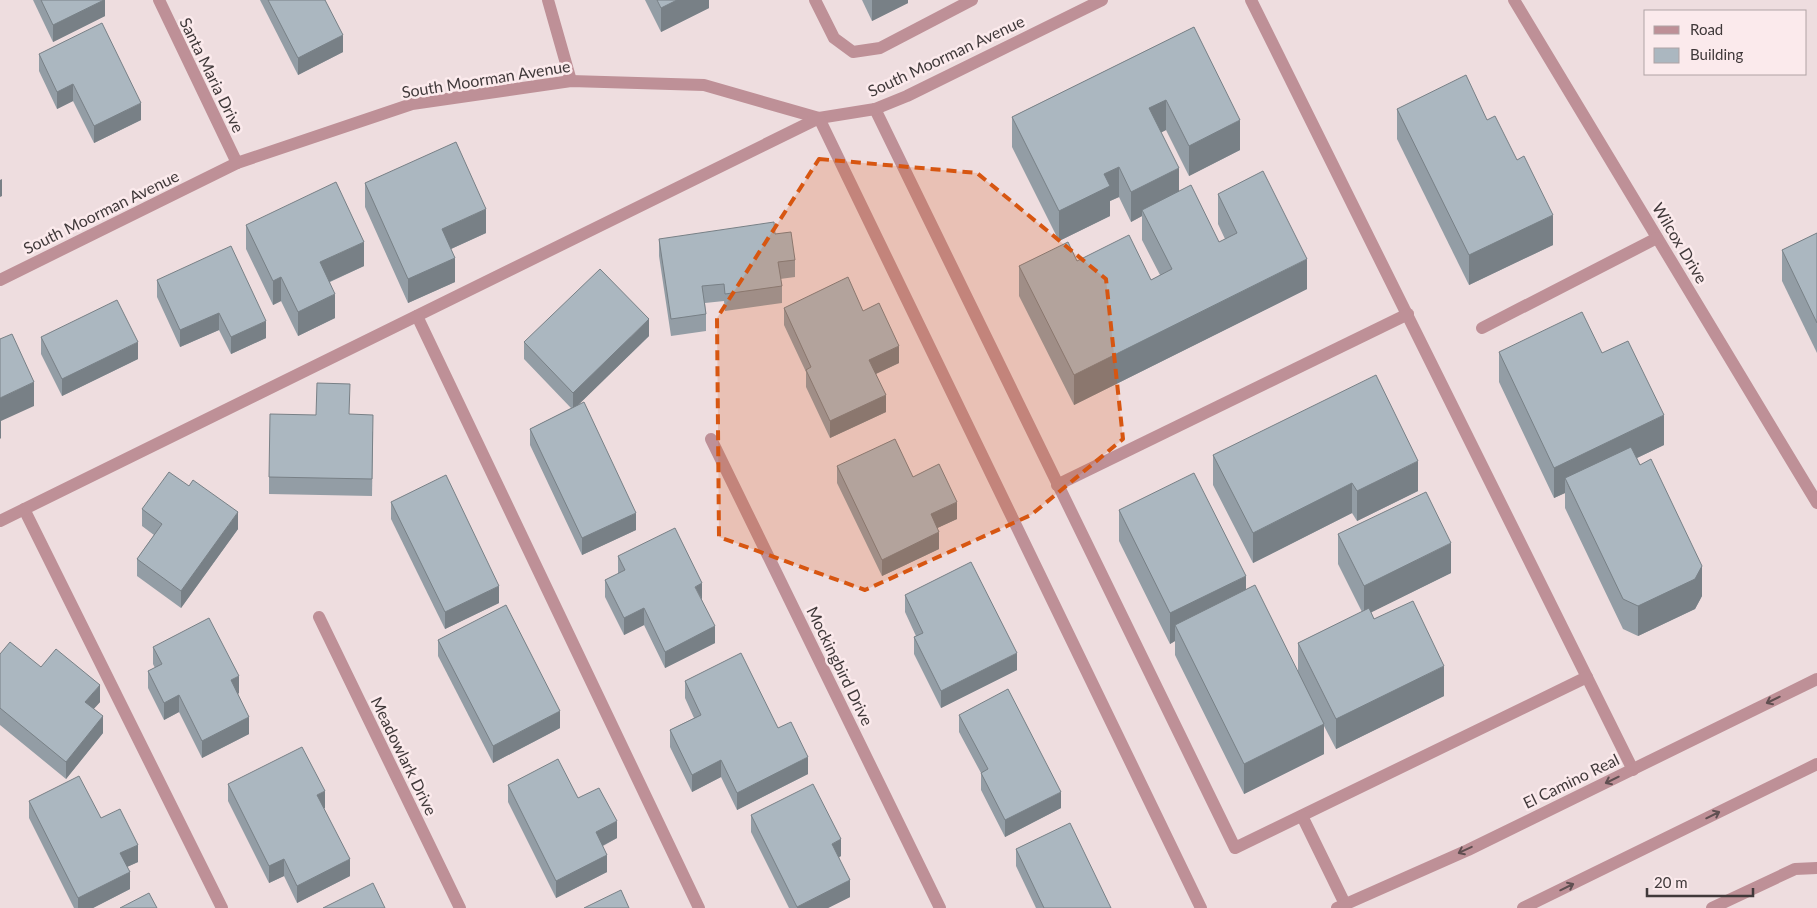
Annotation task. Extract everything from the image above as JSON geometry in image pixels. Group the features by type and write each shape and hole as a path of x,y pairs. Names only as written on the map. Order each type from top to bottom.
{"street":[{"name":"Santa Maria Drive","path":"158,0 237,163"},
{"path":"548,0 570,81"},
{"path":"815,0 834,38 853,52 880,48 954,4 972,0"},
{"name":"South Moorman Avenue","path":"0,280 237,163 412,104 570,81 704,84 819,118 875,110 916,92 1102,0"},
{"path":"1251,0 1633,770"},
{"name":"Wilcox Drive","path":"1514,0 1817,503"},
{"path":"875,110 1235,848 1587,677"},
{"path":"0,521 819,118 1201,908"},
{"path":"1482,328 1657,238"},
{"path":"1057,485 1408,314"},
{"path":"417,316 699,908"},
{"name":"Mockingbird Drive","path":"711,439 940,908"},
{"path":"24,509 222,908"},
{"name":"Meadowlark Drive","path":"318,618 460,908"},
{"name":"El Camino Real","path":"1341,906 1468,850 1817,679"},
{"path":"1523,908 1817,764"},
{"path":"1302,816 1341,906"},
{"path":"1712,908 1795,869 1817,868"}],"highlighted area":[{"path":"819,159 977,173 1106,279 1123,439 1031,515 865,590 719,537 717,318"}],"building":[{"path":"41,0 104,0 53,25"},
{"path":"268,0 325,0 343,35 298,58"},
{"path":"657,0 677,0 661,8"},
{"path":"102,23 141,103 94,126 73,84 57,92 39,54"},
{"path":"1194,27 1240,120 1189,146 1166,100 1149,108 1179,168 1131,192 1119,167 1104,174 1110,186 1059,211 1012,117"},
{"path":"1466,75 1487,120 1495,116 1517,160 1524,156 1553,215 1469,255 1397,109"},
{"path":"456,142 486,209 442,229 455,258 408,279 365,183"},
{"path":"1263,171 1307,259 1074,375 1019,266 1068,242 1077,261 1129,235 1151,280 1172,269 1142,210 1191,185 1219,242 1237,233 1218,194"},
{"path":"336,182 364,242 320,262 335,294 298,312 281,277 273,281 246,225"},
{"path":"774,222 775,234 791,232 795,260 778,262 782,286 725,294 724,284 702,286 706,314 671,319 659,239"},
{"path":"1817,233 1817,323 1782,250"},
{"path":"231,246 266,321 231,337 219,313 180,330 157,280"},
{"path":"600,269 649,319 573,393 524,342"},
{"path":"848,277 863,311 879,303 899,346 869,360 886,395 830,421 806,370 811,367 784,308"},
{"path":"117,300 138,342 62,379 41,337"},
{"path":"1582,312 1602,353 1628,341 1664,415 1554,468 1499,352"},
{"path":"12,334 34,382 0,398 0,339"},
{"path":"1376,375 1418,461 1357,491 1352,483 1253,533 1213,455"},
{"path":"317,383 350,384 349,414 373,415 372,479 269,477 270,414 316,415"},
{"path":"584,402 636,513 582,538 530,429"},
{"path":"895,439 913,477 939,464 957,502 931,514 939,532 882,560 837,466"},
{"path":"1631,447 1640,465 1651,459 1702,566 1695,579 1638,606 1623,599 1565,478"},
{"path":"169,472 189,486 193,480 238,512 181,591 137,559 162,524 142,509"},
{"path":"1194,473 1246,576 1170,613 1119,510"},
{"path":"446,475 499,586 445,612 391,502"},
{"path":"1426,492 1451,543 1364,586 1338,534"},
{"path":"675,528 702,583 695,587 715,626 665,652 644,608 624,618 605,580 625,570 618,556"},
{"path":"971,562 1017,653 941,691 914,637 923,633 905,595"},
{"path":"1255,585 1324,724 1244,764 1175,625"},
{"path":"1413,601 1444,666 1336,719 1298,643 1369,608 1374,619"},
{"path":"506,605 560,711 493,746 438,640"},
{"path":"209,618 239,676 231,680 249,717 202,741 179,695 164,703 148,671 162,664 153,647"},
{"path":"10,642 41,667 56,649 100,685 85,702 103,716 66,762 0,708 0,654"},
{"path":"741,653 778,728 791,722 808,757 737,793 721,760 692,775 670,730 701,715 685,681"},
{"path":"1008,689 1061,792 1005,820 981,773 988,769 959,715"},
{"path":"302,747 325,791 317,795 350,859 297,886 284,859 269,866 228,784"},
{"path":"558,759 578,798 599,788 617,821 596,832 607,855 556,881 508,785"},
{"path":"79,776 101,818 120,809 138,845 120,853 130,872 78,898 29,801"},
{"path":"813,784 841,839 832,844 850,880 797,907 751,815"},
{"path":"1070,823 1111,908 1044,908 1016,849"},
{"path":"373,883 385,908 323,908"},
{"path":"621,890 629,908 584,908"},
{"path":"149,893 157,908 120,908"}]}
